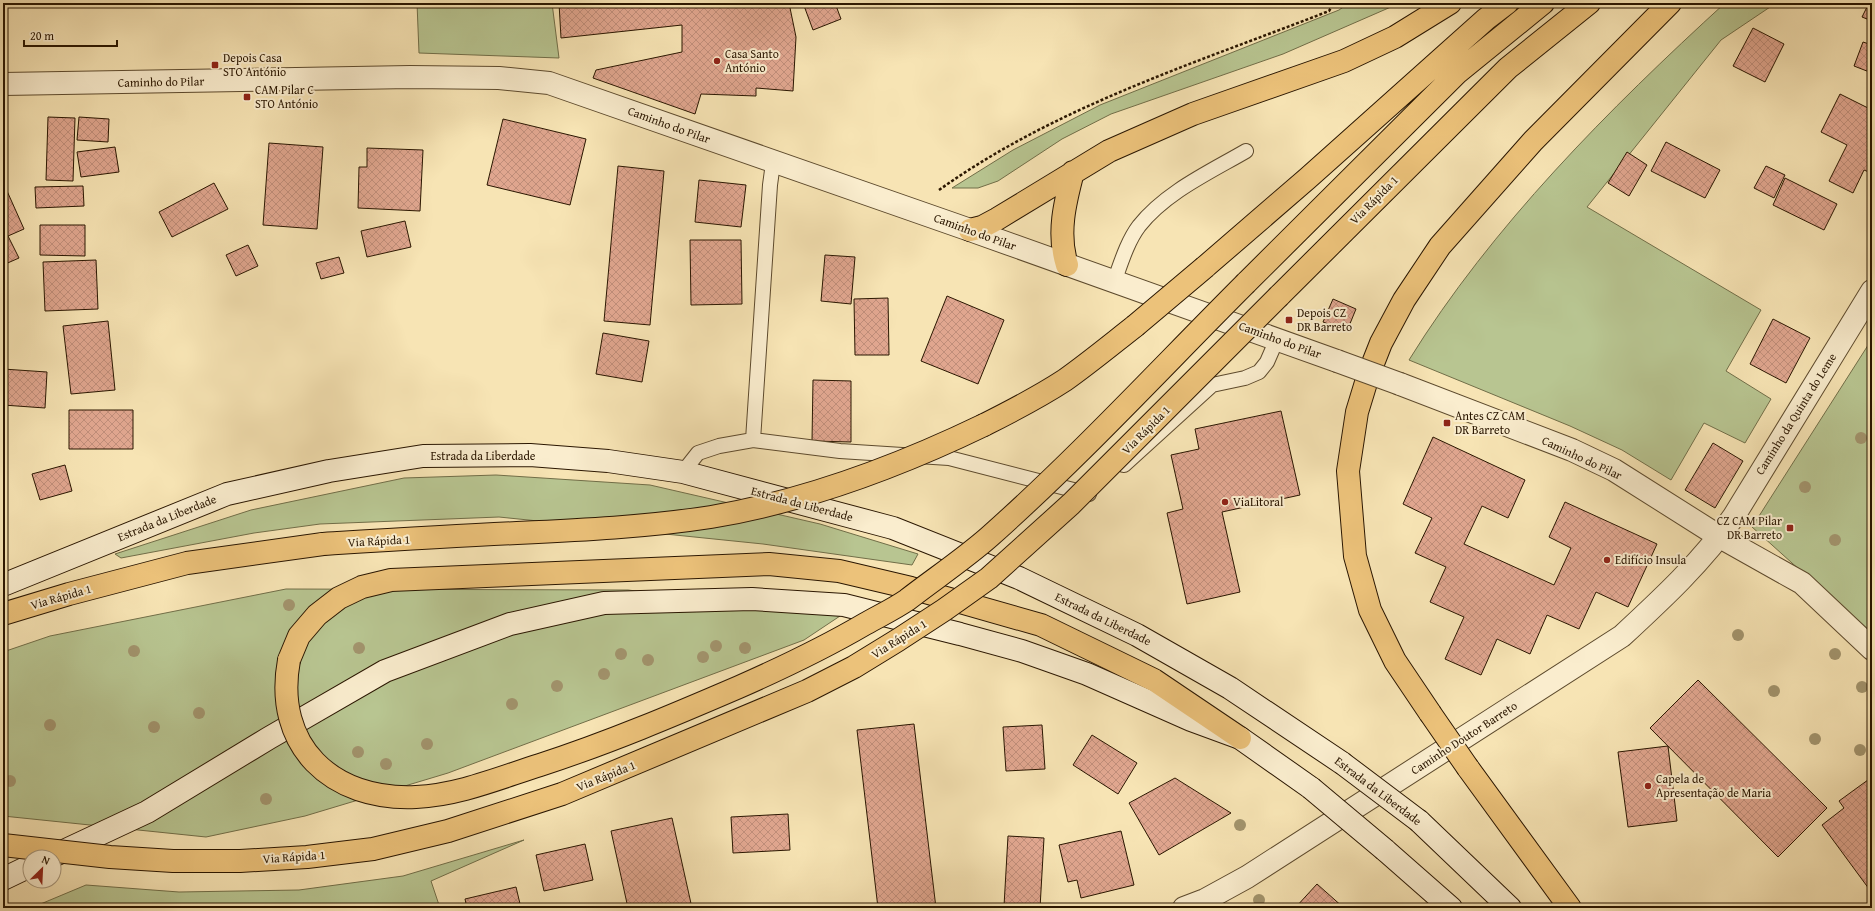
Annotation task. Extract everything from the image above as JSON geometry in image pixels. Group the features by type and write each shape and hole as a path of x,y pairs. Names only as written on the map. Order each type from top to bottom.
{"highway":[{"path":"970,230 982,227 997,219 1109,151 1193,114 1344,60 1395,37 1450,3"},
{"name":"Via Rápida 1","path":"3,614 70,594 188,563 323,544 614,528 711,517 775,503 838,485 937,448 1025,404 1063,381 1100,354 1205,267 1308,178 1486,19 1506,3"},
{"path":"1240,738 1154,680 1041,625 911,588 839,571 769,564 391,580 362,587 339,598 317,615 299,636 289,660 286,680 290,721 298,740 310,756 335,779 350,787 366,792 390,796 414,797 444,794 573,754 677,714 797,662 903,602 969,552 987,539 1054,477 1457,73 1543,3"},
{"name":"Via Rápida 1","path":"3,845 110,857 173,861 254,860 306,857 373,849 448,831 562,794 807,691 854,667 944,610 989,578 1071,504 1508,68 1589,3"},
{"path":"1570,908 1468,768 1395,661 1370,610 1355,556 1348,471 1357,412 1368,376 1381,343 1404,300 1440,246 1533,142 1670,3"},
{"path":"1067,265 1062,241 1065,205 1073,172"}],"main road":[{"name":"Caminho do Pilar","path":"3,84 410,77 499,78 549,83 1277,339 1572,450 1614,470 1720,537 1802,583 1872,649"},
{"name":"Caminho da Quinta do Leme","path":"1720,537 1872,291"},
{"name":"Estrada da Liberdade","path":"3,585 227,494 329,471 423,456 530,455 608,461 683,472 892,528 1019,578 1136,634 1230,688 1342,763 1419,820 1510,908"},
{"name":"Caminho Doutor Barreto","path":"1184,908 1205,900 1247,877 1622,636 1662,599 1720,537"},
{"path":"62,851 147,812 269,738 385,671 510,624 604,603 752,599 844,605 991,642 1050,661 1123,689 1191,720 1240,738 1311,788 1451,908"},
{"path":"3,879 22,870"}],"lane":[{"path":"1114,282 1129,244 1139,227 1152,212 1193,182 1246,151"},
{"path":"753,440 770,185 773,162"},
{"path":"683,472 698,453 719,446 753,440 840,451 949,458 1092,495 1212,385 1245,378 1259,372 1267,362 1277,339"}],"path":[{"path":"923,214 928,198 951,181 998,151 1068,114 1114,94 1329,11 1334,3"}],"green space":[{"path":"417,3 552,3 559,58 419,53"},
{"path":"1349,3 1400,3 1283,54 1111,114 1062,139 998,181 978,188 952,188 1013,150 1100,105 1339,10"},
{"path":"1725,3 1776,3 1721,40 1587,207 1761,310 1726,371 1771,399 1745,443 1704,423 1671,480 1622,450 1570,426 1409,360 1477,263 1515,216 1596,127"},
{"path":"1872,339 1872,635 1752,527"},
{"path":"496,475 650,485 820,524 918,554 912,565 763,544 499,517 320,524 254,533 121,558 115,554 251,510 404,478"},
{"path":"286,589 628,590 840,616 804,640 448,773 305,816 206,837 3,816 3,652 50,636"},
{"path":"524,840 431,881 440,908 358,908 357,905 345,908 31,908 86,885 179,892 299,890 403,876"}],"building":[{"name":"Casa Santo António","path":"559,3 789,3 796,37 793,91 756,88 756,96 701,94 695,114 593,78 596,70 682,52 682,25 561,38"},
{"path":"803,3 835,3 841,19 813,30"},
{"path":"1869,3 1872,3 1872,21 1862,17"},
{"path":"1753,28 1784,44 1765,82 1733,66"},
{"path":"1863,42 1872,45 1872,73 1854,66"},
{"path":"1840,94 1872,110 1872,170 1871,173 1864,170 1853,193 1829,181 1847,145 1821,132"},
{"path":"48,117 75,118 73,181 46,180"},
{"path":"79,117 109,119 108,142 77,140"},
{"path":"503,119 586,139 570,205 487,185"},
{"path":"1666,142 1720,170 1705,198 1651,171"},
{"path":"269,143 323,147 317,229 263,225"},
{"path":"115,147 119,172 81,177 77,152"},
{"path":"367,148 423,150 420,211 358,208 359,167 367,167"},
{"path":"1627,152 1647,165 1629,196 1608,183"},
{"path":"618,166 664,171 650,325 604,321"},
{"path":"1766,166 1785,175 1774,198 1754,188"},
{"path":"1785,178 1837,204 1824,230 1773,205"},
{"path":"699,180 746,185 741,227 695,222"},
{"path":"3,182 24,229 8,236 19,258 3,265"},
{"path":"214,183 228,209 172,237 159,212"},
{"path":"83,186 84,206 36,208 35,187"},
{"path":"405,221 411,247 367,257 361,231"},
{"path":"40,225 85,225 85,256 40,255"},
{"path":"690,240 741,240 742,304 691,305"},
{"path":"248,245 258,266 236,276 226,255"},
{"path":"825,255 855,257 851,304 821,301"},
{"path":"339,257 344,273 321,279 316,263"},
{"path":"96,260 98,309 45,311 43,262"},
{"path":"947,296 1004,320 978,384 921,361"},
{"path":"888,298 889,355 855,355 854,299"},
{"path":"1333,299 1356,309 1347,331 1323,322"},
{"path":"1773,319 1810,338 1786,383 1750,364"},
{"path":"108,321 115,390 71,394 63,326"},
{"path":"603,333 649,341 642,382 596,374"},
{"path":"3,369 47,372 45,408 3,405"},
{"path":"813,380 851,381 851,442 812,441"},
{"path":"69,410 133,410 133,449 69,449"},
{"name":"ViaLitoral","path":"1281,411 1300,495 1222,512 1240,592 1187,604 1167,513 1183,509 1171,455 1199,449 1195,429"},
{"name":"Edifício Insula","path":"1433,437 1525,480 1508,518 1482,506 1464,544 1554,585 1571,548 1549,537 1565,502 1657,544 1628,607 1596,592 1579,629 1547,615 1530,654 1497,639 1481,675 1445,659 1464,617 1430,602 1446,567 1415,553 1432,518 1403,504"},
{"path":"1713,443 1743,461 1715,508 1685,490"},
{"path":"65,465 72,491 40,500 32,474"},
{"path":"1698,680 1827,808 1778,857 1650,728"},
{"path":"914,724 936,908 878,908 857,730"},
{"path":"1042,725 1045,769 1006,771 1003,727"},
{"path":"1092,735 1137,763 1118,794 1073,765"},
{"name":"Capela de Apresentação de Maria","path":"1668,746 1677,821 1628,827 1618,752"},
{"path":"1872,777 1872,893 1822,825 1844,808 1839,801"},
{"path":"1175,778 1231,813 1159,855 1129,803"},
{"path":"788,814 790,850 733,853 731,817"},
{"path":"672,818 692,908 628,908 611,831"},
{"path":"1121,831 1134,885 1081,898 1077,880 1068,882 1059,845"},
{"path":"1008,836 1044,838 1040,908 1004,906"},
{"path":"585,844 593,880 544,891 536,855"},
{"path":"1317,884 1344,908 1295,908"},
{"path":"516,887 521,908 467,908 465,899"}],"place":[{"name":"Casa Santo António","path":"717,61"},
{"name":"Depois Casa STO António","path":"215,65"},
{"name":"CAM Pilar C STO António","path":"247,97"},
{"name":"Depois CZ DR Barreto","path":"1289,320"},
{"name":"Antes CZ CAM DR Barreto","path":"1447,423"},
{"name":"ViaLitoral","path":"1225,502"},
{"name":"CZ CAM Pilar DR Barreto","path":"1790,528"},
{"name":"Edifício Insula","path":"1607,560"},
{"name":"Capela de Apresentação de Maria","path":"1648,786"}]}
